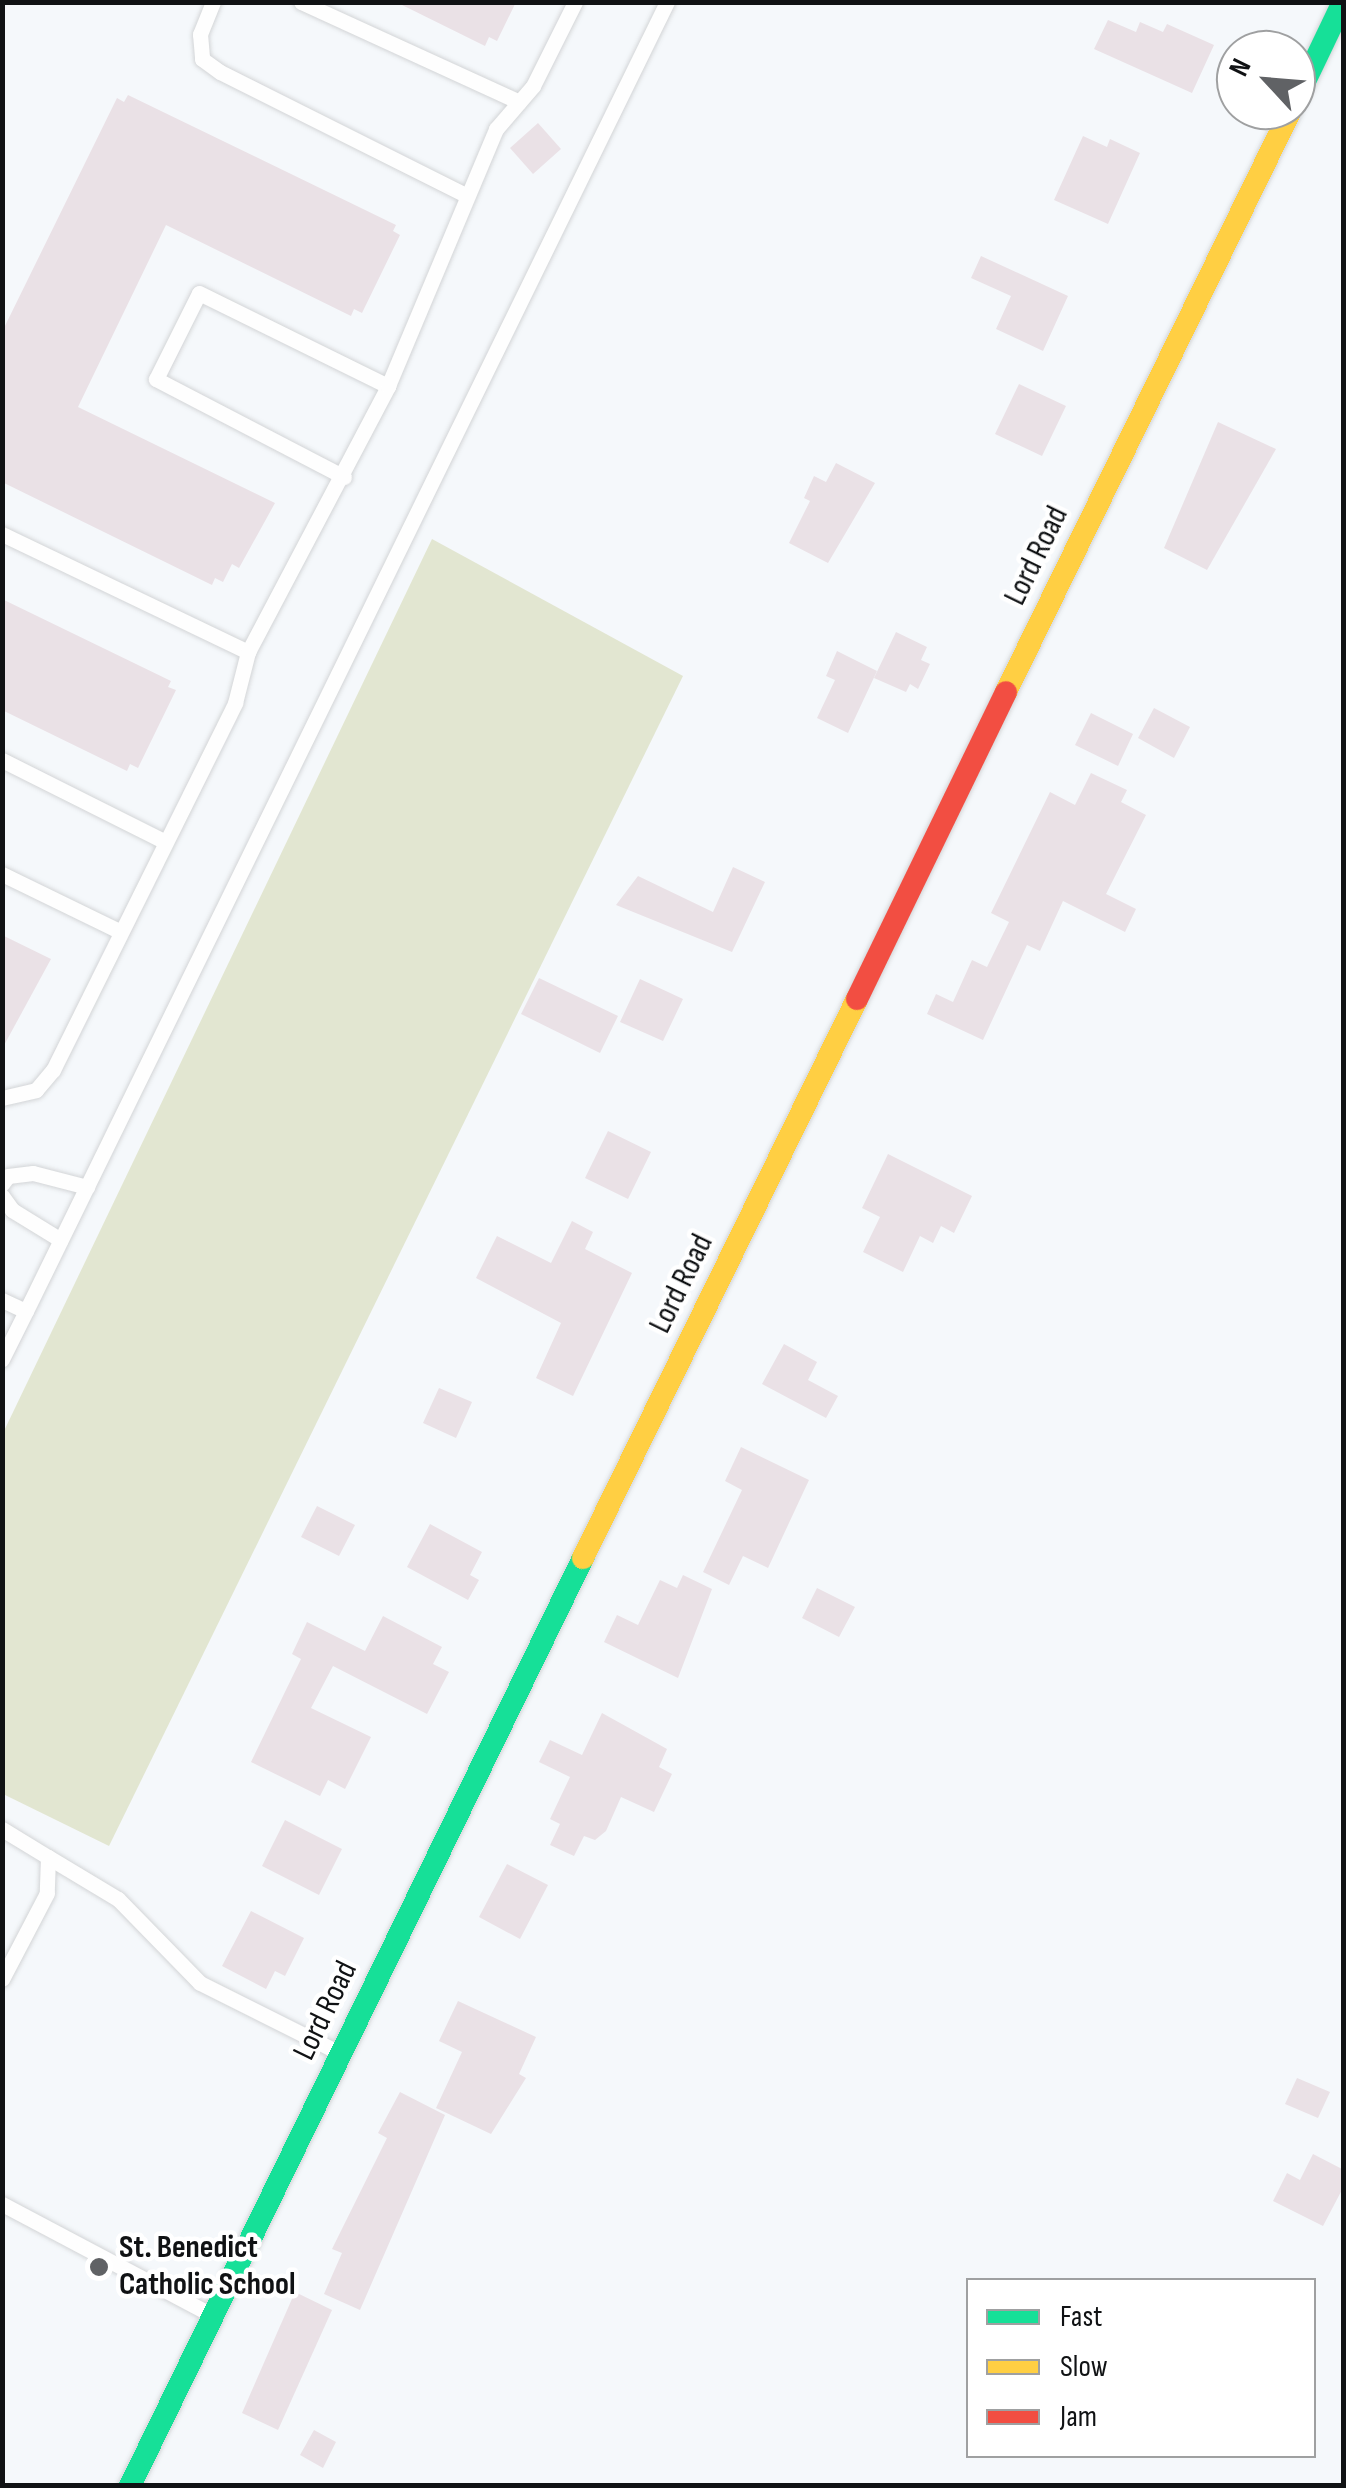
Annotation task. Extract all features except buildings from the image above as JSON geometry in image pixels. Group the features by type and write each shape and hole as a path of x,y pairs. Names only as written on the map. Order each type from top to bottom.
{"street":[{"path":"1316,58 1343,2"},
{"name":"Lord Road","path":"130,2486 1281,130"}],"lane":[{"path":"213,2 200,34 202,59 211,66 466,194"},
{"path":"301,2 519,102"},
{"path":"2,1098 36,1090 53,1070 235,703 248,652 388,386 496,130 519,102 575,2"},
{"path":"2,1360 667,2"},
{"path":"344,476 156,380 199,293 388,386"},
{"path":"2,534 248,652"},
{"path":"2,760 166,842"},
{"path":"2,874 121,932"},
{"path":"2,1184 8,1176 33,1173 87,1187"},
{"path":"2,1196 12,1210 62,1240"},
{"path":"2,1300 26,1311"},
{"path":"2,1829 118,1899 200,1983 342,2053"},
{"path":"2,1979 47,1893 48,1856"},
{"path":"2,2204 213,2316"}],"green space":[{"path":"432,539 683,676 109,1846 3,1794 3,1433"}],"traffic: fast":[{"path":"1316,58 1343,2"},
{"path":"130,2486 583,1558"}],"traffic: slow":[{"path":"1006,692 1281,130"},
{"path":"583,1558 857,999"}],"traffic: jam":[{"path":"857,999 1006,692"}],"place":[{"name":"St. Benedict Catholic School","path":"99,2267"}]}
